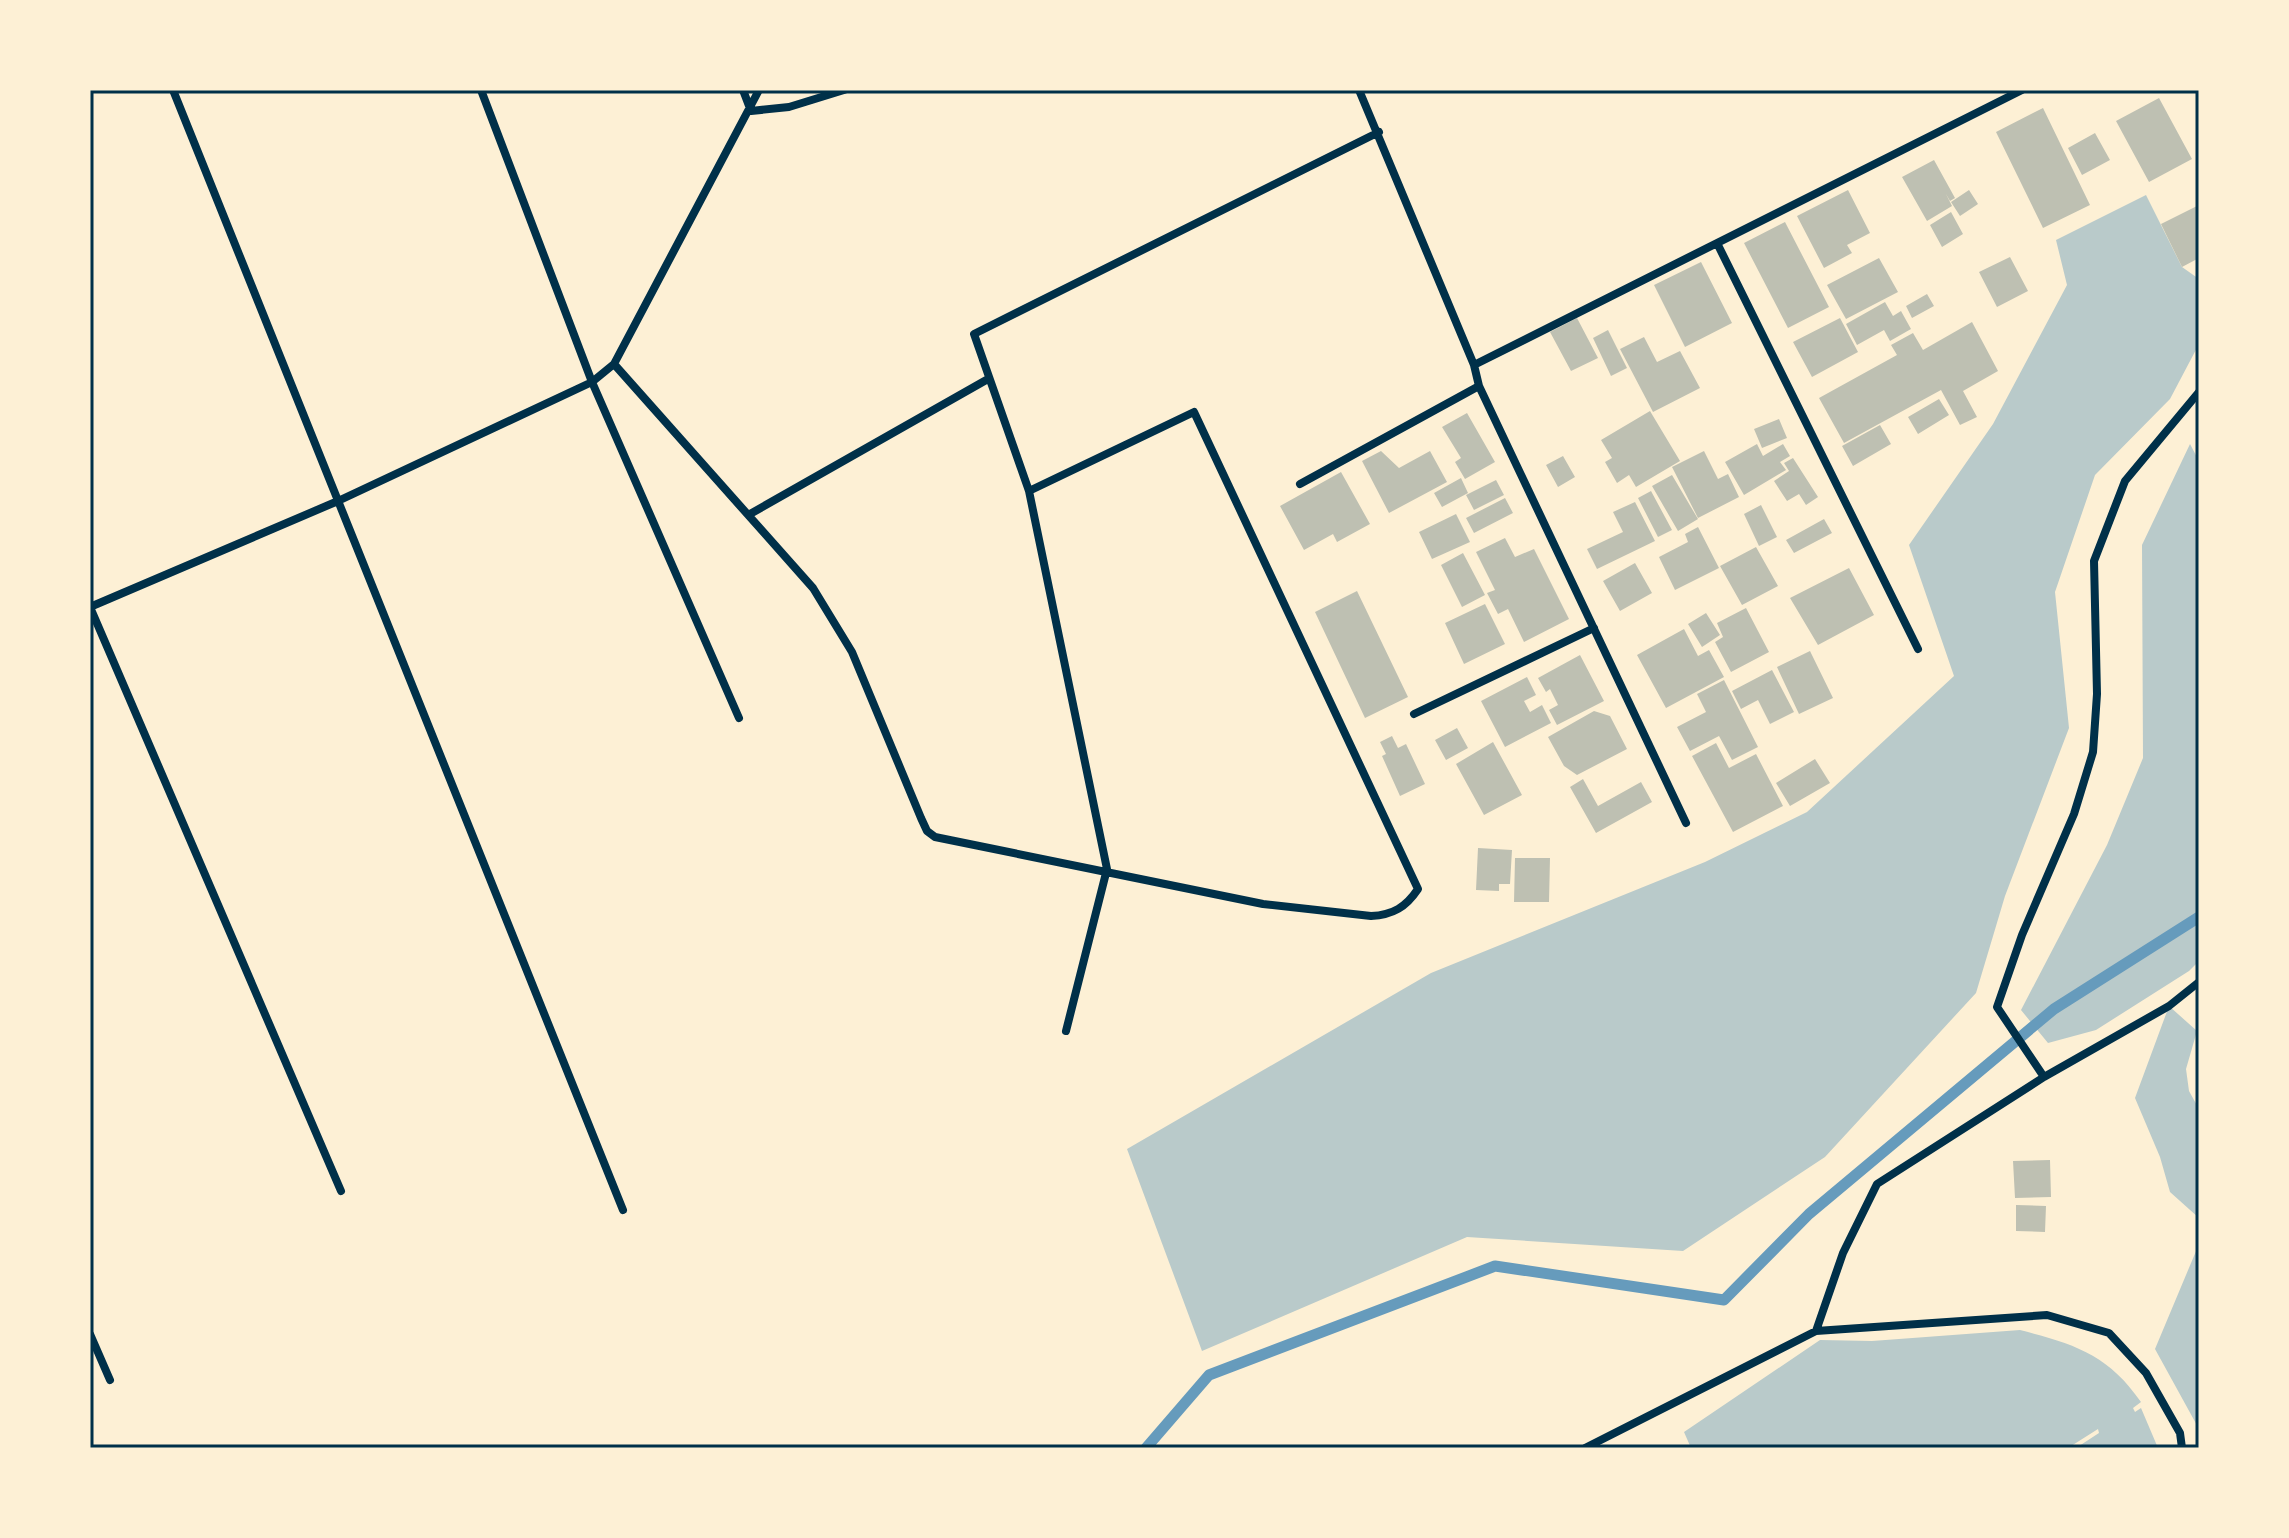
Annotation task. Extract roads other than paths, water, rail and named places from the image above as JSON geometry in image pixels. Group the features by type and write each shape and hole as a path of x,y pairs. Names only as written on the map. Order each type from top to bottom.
{"street":[{"path":"173,90 623,1210"},
{"path":"481,90 592,382 739,718"},
{"path":"743,90 751,111"},
{"path":"341,1191 90,607 338,501 592,382 614,364 751,111 759,90"},
{"path":"751,111 789,107 844,90"},
{"path":"1359,90 1474,365 1479,386 1686,823"},
{"path":"1474,365 2022,90"},
{"path":"1066,1031 1107,869 1029,491 974,334 1379,132"},
{"path":"1717,243 1918,649"},
{"path":"614,364 813,588 852,652 927,831 942,839 1107,869 1263,904 1348,915 1385,915 1410,901 1418,889 1194,412 1029,491"},
{"path":"750,514 988,379"},
{"path":"1300,484 1479,386"},
{"path":"2044,1077 1997,1007 2022,935 2074,814 2093,752 2097,694 2094,561 2125,481 2199,392"},
{"path":"1414,714 1594,628"},
{"path":"1816,1331 1843,1253 1877,1184 2044,1077 2169,1006 2199,982"},
{"path":"1585,1448 1816,1331 2047,1315 2109,1333 2146,1373 2180,1433 2182,1448"},
{"path":"90,1334 110,1380"}],"waterway":[{"path":"1146,1448 1209,1375 1495,1266 1724,1300 1809,1214 2054,1009 2199,917"}]}
